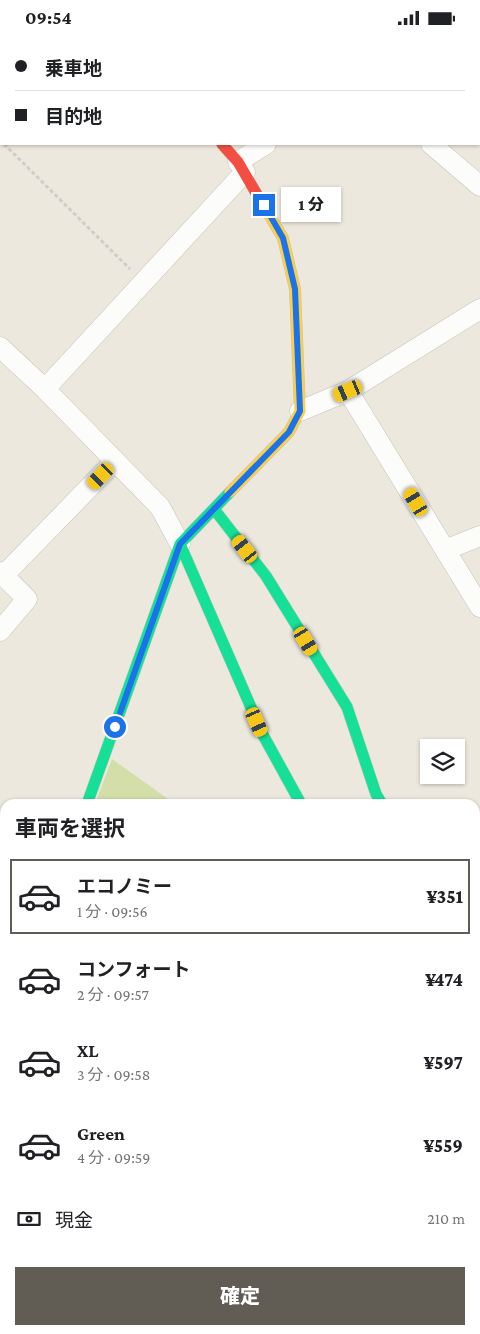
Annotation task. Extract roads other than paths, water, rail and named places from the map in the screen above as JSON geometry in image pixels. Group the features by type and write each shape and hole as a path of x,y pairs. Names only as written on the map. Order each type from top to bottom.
{"street":[{"path":"89,799 180,544 289,432 300,411 295,289 283,238 241,167 223,145"},
{"path":"45,389 143,282 241,167 265,145"},
{"path":"432,145 480,186"},
{"path":"300,411 348,391 480,309"},
{"path":"0,347 45,389 160,507 180,544 263,735 299,799"},
{"path":"348,391 480,607"},
{"path":"0,631 27,599 2,574 115,461"},
{"path":"214,509 266,575 347,707 379,799"},
{"path":"445,550 480,536"}]}
